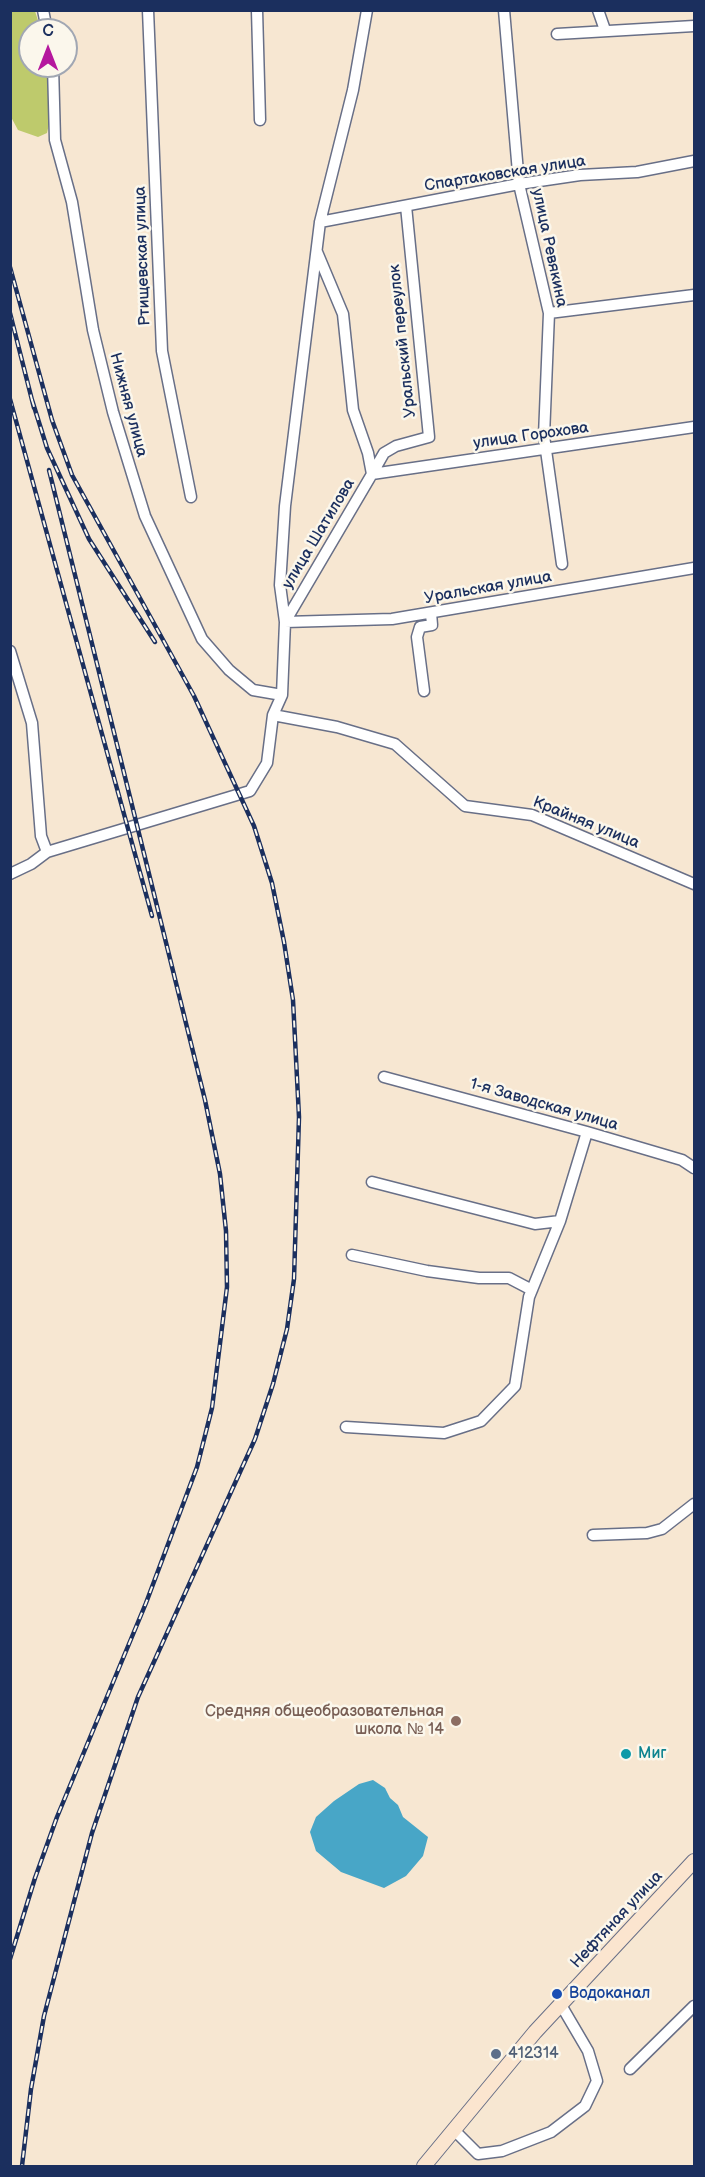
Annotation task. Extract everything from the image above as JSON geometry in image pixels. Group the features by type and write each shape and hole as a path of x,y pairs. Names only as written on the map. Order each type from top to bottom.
{"main road":[{"name":"Нефтяная улица","path":"424,2166 561,2005 694,1861"}],"street":[{"name":"Ртищевская улица","path":"148,10 162,351 191,497"},
{"path":"257,10 260,120"},
{"name":"улица Шатилова","path":"282,695 285,622 280,585 285,506 320,222 353,90 368,17 367,10"},
{"name":"улица Ревякина","path":"504,10 519,184 549,314 546,449 562,564"},
{"path":"598,10 605,30"},
{"path":"557,34 694,26"},
{"name":"Нижняя улица","path":"53,78 55,140 72,202 93,330 113,412 145,516 202,639 229,669 253,690 282,695"},
{"name":"Спартаковская улица","path":"320,222 519,184 579,175 637,172 694,161"},
{"name":"Уральский переулок","path":"372,474 384,453 396,446 429,437 406,206"},
{"name":"улица Шатилова","path":"285,622 372,474 368,453 353,410 343,314 317,251"},
{"path":"549,314 694,295"},
{"name":"улица Горохова","path":"372,474 694,427"},
{"name":"Уральская улица","path":"285,622 392,619 694,568"},
{"path":"424,692 417,637 420,627 432,625 431,613"},
{"path":"10,651 32,723 41,836 47,852"},
{"path":"10,874 31,864 47,852 250,791 267,764 273,715 282,695"},
{"name":"Крайняя улица","path":"273,715 337,727 395,744 465,806 532,815 694,884"},
{"name":"1-я Заводская улица","path":"384,1077 587,1132 682,1160 694,1168"},
{"path":"346,1427 444,1433 481,1421 515,1386 532,1290 560,1221 587,1132"},
{"path":"372,1182 535,1224 560,1221"},
{"path":"352,1255 427,1271 479,1278 509,1278 532,1290"},
{"path":"593,1535 647,1533 662,1528 694,1504"},
{"path":"454,2130 478,2154 502,2151 551,2132 585,2106 597,2081 588,2051 561,2005"},
{"path":"630,2069 694,2006"}],"green space":[{"path":"10,11 35,11 37,18 18,18 18,78 48,78 50,120 47,133 38,137 18,130 11,117"}],"water":[{"path":"373,1780 385,1788 390,1798 398,1805 403,1817 428,1837 423,1856 406,1876 384,1888 341,1872 316,1851 310,1832 316,1817 334,1801 359,1784"}],"railway":[{"path":"10,267 52,420 72,475 194,696 254,826 272,883 293,1000 299,1117 294,1279 287,1329 273,1384 255,1439 138,1697 92,1833 44,2016 31,2089 22,2166"},
{"path":"10,313 34,408"},
{"path":"10,399 152,916"},
{"path":"32,400 47,448 89,539 155,642"},
{"path":"10,1959 57,1817 146,1603 197,1467 212,1408 227,1287 226,1231 220,1174 205,1100 49,470"}],"place":[{"name":"Средняя общеобразовательная школа № 14","path":"456,1721"},
{"name":"Миг","path":"626,1754"},
{"name":"Водоканал","path":"557,1994"},
{"name":"412314","path":"496,2054"}]}
